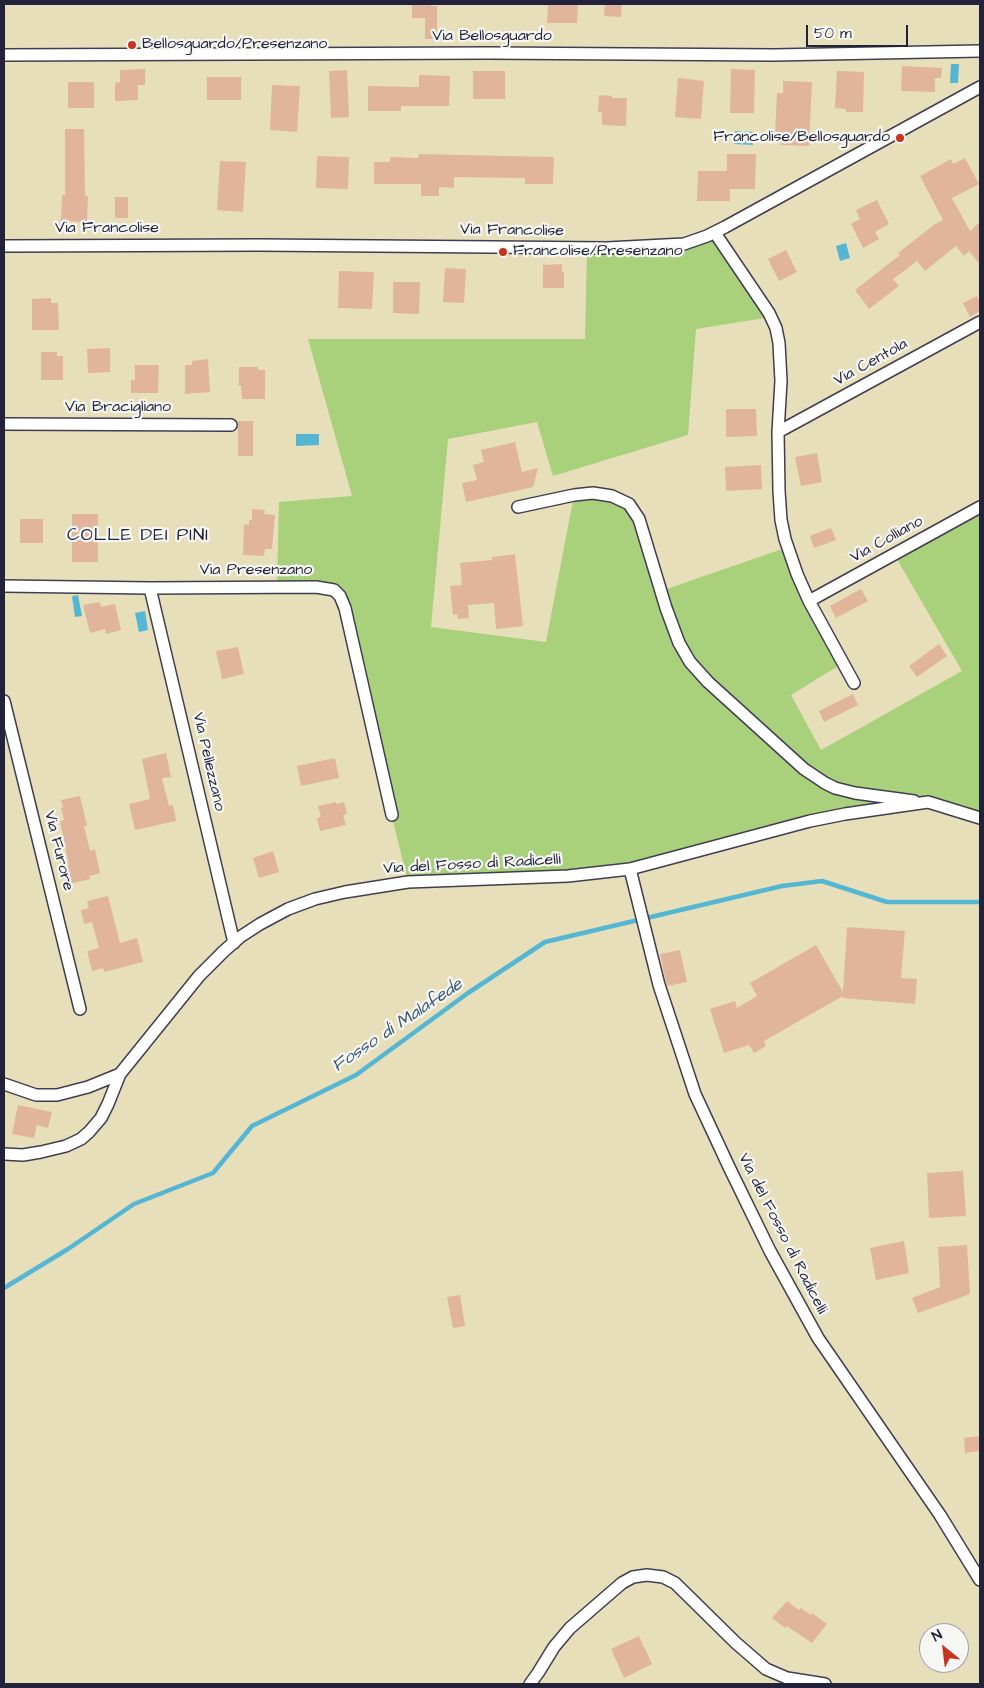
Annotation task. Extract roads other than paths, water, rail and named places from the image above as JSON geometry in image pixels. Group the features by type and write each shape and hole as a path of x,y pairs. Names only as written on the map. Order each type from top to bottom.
{"street":[{"name":"Via Bellosguardo","path":"4,55 498,53 774,55 980,51"},
{"name":"Via Francolise","path":"4,246 260,245 608,248 684,244 715,232 980,87"},
{"path":"715,232 769,313 776,328 779,343 781,381 778,432 781,520 790,553 809,601 854,683"},
{"name":"Via Centola","path":"778,432 980,322"},
{"name":"Via Bracigliano","path":"4,424 231,425"},
{"path":"518,507 574,495 593,493 612,496 629,504 639,519 678,643 690,662 708,682 804,769 825,783 835,788 855,793 928,802"},
{"name":"Via Colliano","path":"809,601 980,507"},
{"name":"Via Presenzano","path":"4,586 150,588 316,586 331,589 337,593 345,608 392,816"},
{"name":"Via Pellezzano","path":"150,588 234,942"},
{"name":"Via Furore","path":"4,701 80,1010"},
{"name":"Via del Fosso di Radicelli","path":"4,1084 28,1093 52,1095 88,1087 120,1074 198,976 234,942 260,924 288,909 315,899 353,890 408,882 568,876 630,868 810,821 844,814 928,802 980,818"},
{"name":"Via del Fosso di Radicelli","path":"630,868 659,985 695,1094 770,1251 818,1338 940,1515 980,1580"},
{"path":"4,1154 23,1155 41,1152 66,1146 81,1139 93,1129 101,1118 120,1074"},
{"path":"530,1684 552,1649 570,1628 622,1583 633,1577 647,1575 663,1577 675,1583 766,1670 787,1678 825,1684"}],"water":[{"path":"951,64 959,64 958,83 950,83"},
{"path":"735,131 754,132 753,145 734,144"},
{"path":"846,243 850,258 840,261 836,246"},
{"path":"296,434 319,434 319,445 296,446"},
{"path":"78,595 82,616 75,617 72,596"},
{"path":"145,611 148,630 139,632 135,613"}],"waterway":[{"name":"Fosso di Malafede","path":"4,1288 68,1249 134,1204 213,1173 252,1126 356,1075 468,993 545,942 782,886 822,881 887,902 980,902"}],"place":[{"name":"Bellosguardo/Presenzano","path":"132,45"},
{"name":"Francolise/Bellosguardo","path":"900,138"},
{"name":"Francolise/Presenzano","path":"503,252"}],"district":[{"name":"COLLE DEI PINI","path":"138,536"}]}
